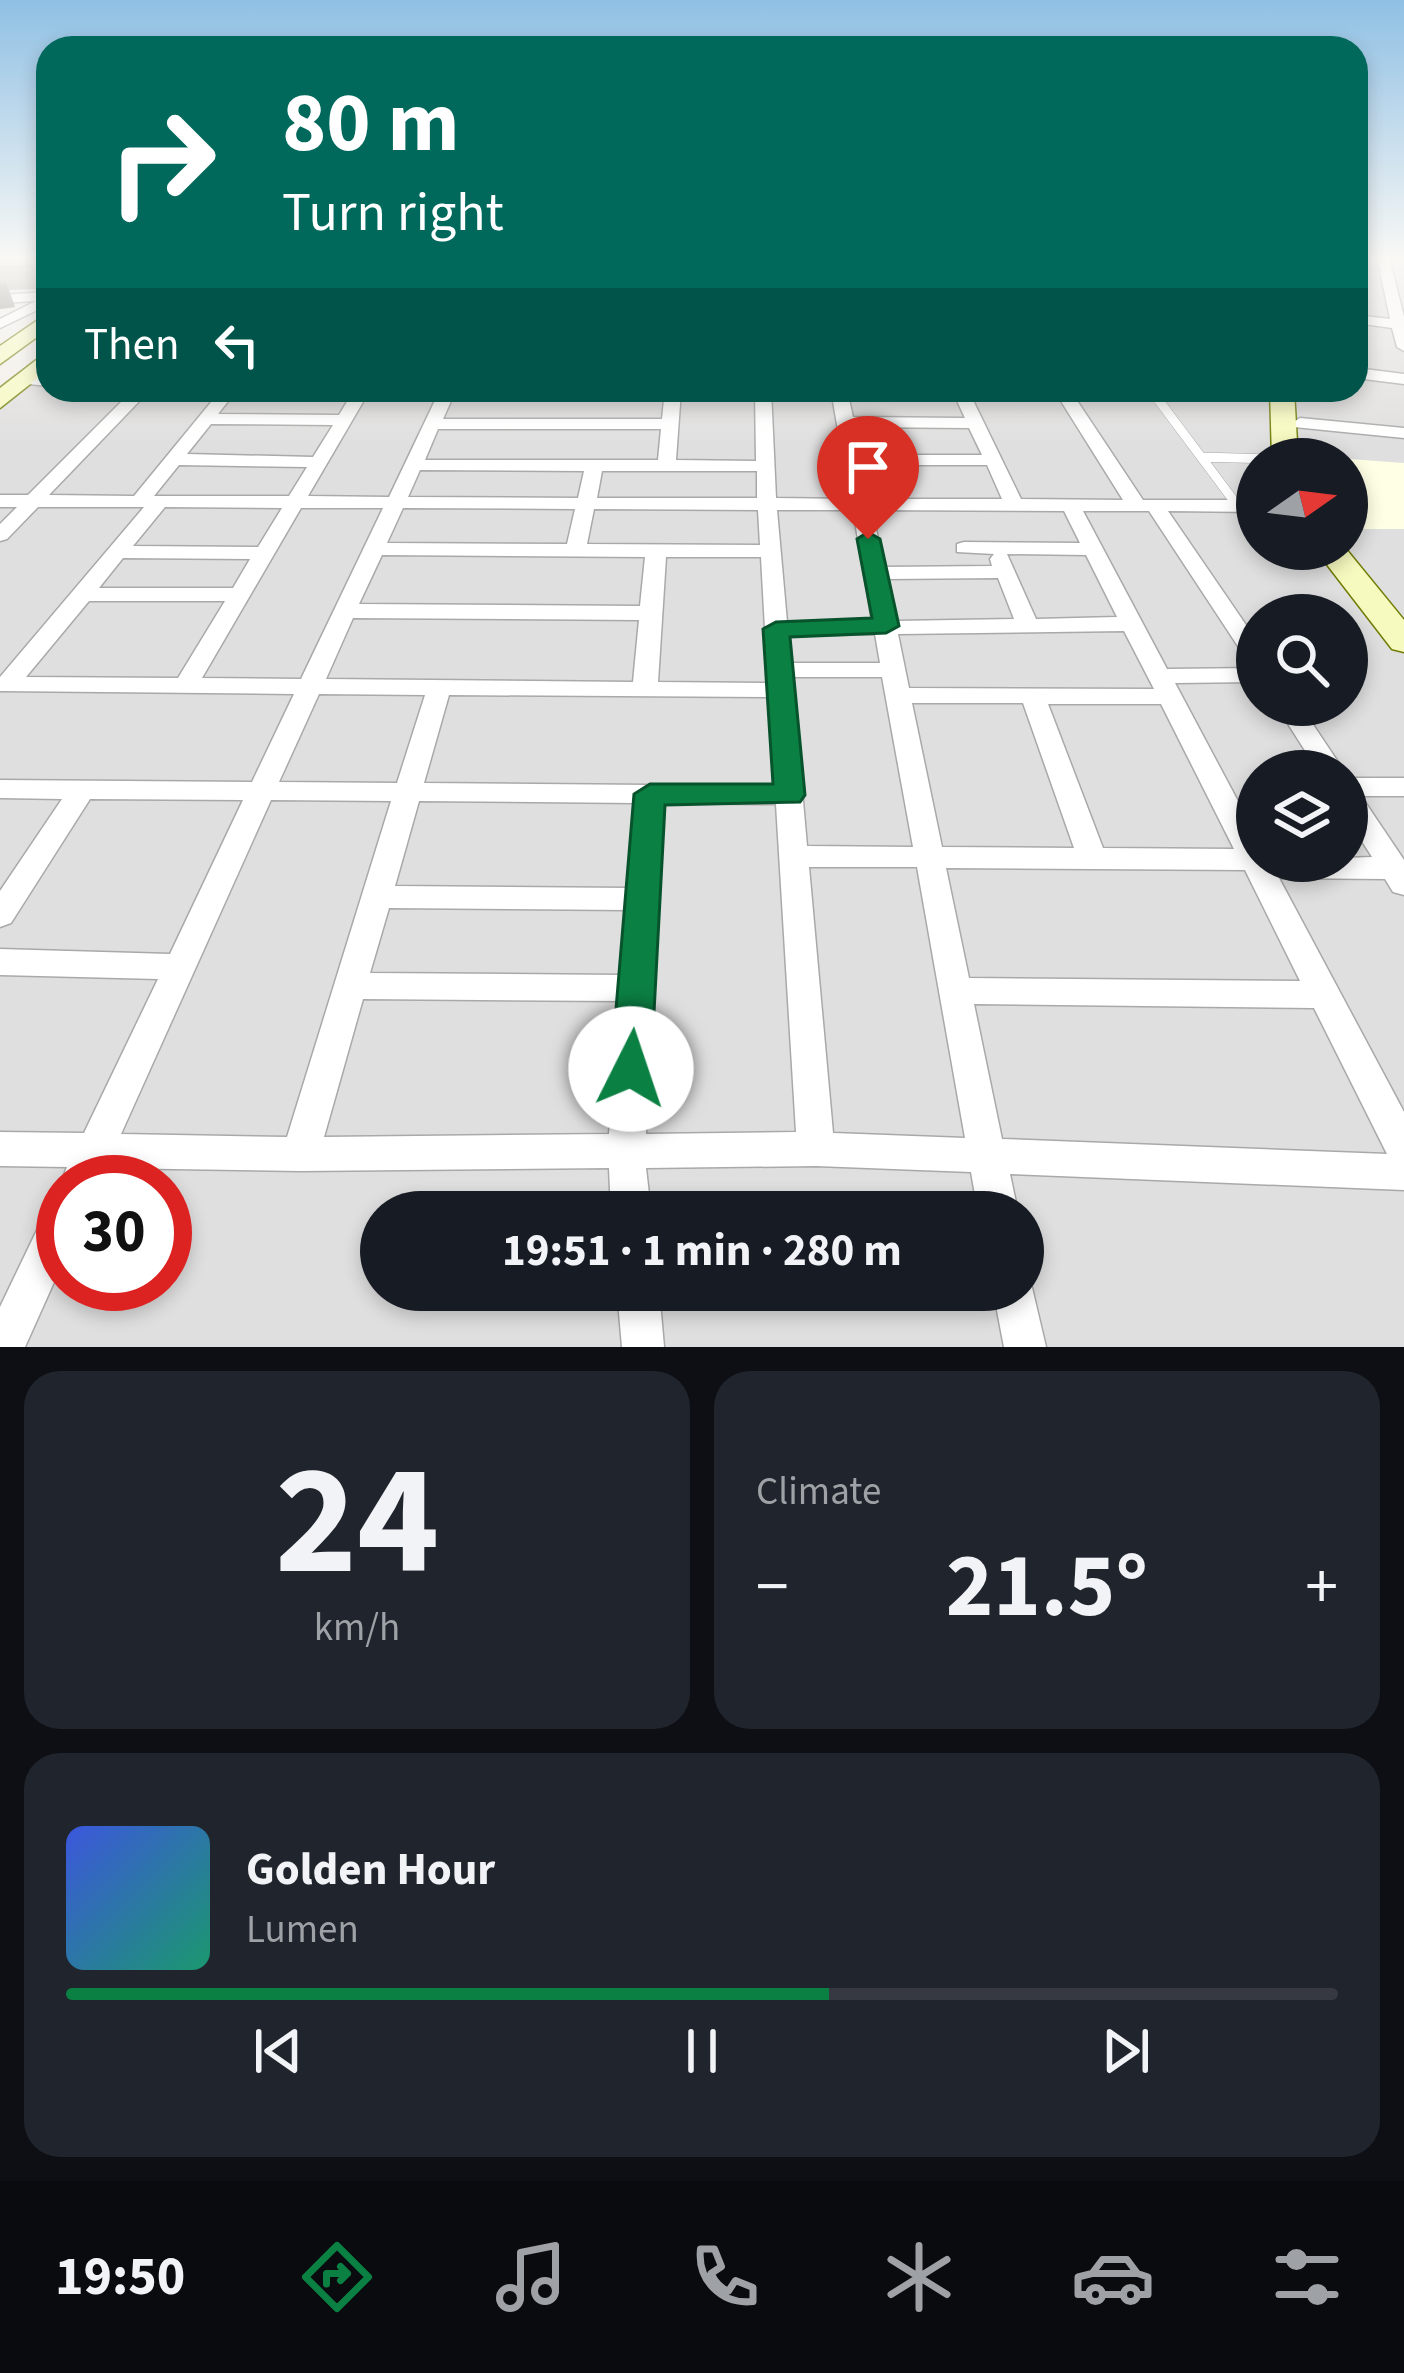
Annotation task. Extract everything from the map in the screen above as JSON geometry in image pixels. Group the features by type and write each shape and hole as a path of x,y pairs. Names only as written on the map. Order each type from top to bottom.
{"street":[{"path":"1368,320 1401,324 1404,347"},
{"path":"0,358 36,329"},
{"path":"1368,375 1404,379"},
{"path":"0,400 36,381"},
{"path":"0,535 130,402"},
{"path":"4,684 116,552 172,460 219,402"},
{"path":"185,686 355,402"},
{"path":"92,1155 442,402"},
{"path":"666,466 672,402"},
{"path":"764,402 766,504 816,1149"},
{"path":"841,402 994,1191"},
{"path":"965,402 1015,506"},
{"path":"1071,402 1236,629"},
{"path":"1286,438 1288,402"},
{"path":"1293,402 1300,438"},
{"path":"206,418 344,419"},
{"path":"845,422 974,423"},
{"path":"1300,423 1404,433"},
{"path":"432,424 670,424"},
{"path":"172,460 315,462"},
{"path":"852,460 989,460"},
{"path":"413,464 767,466"},
{"path":"575,550 594,466"},
{"path":"0,501 1236,506"},
{"path":"950,505 973,573"},
{"path":"1071,506 1236,826"},
{"path":"964,548 1093,549"},
{"path":"995,548 1028,623"},
{"path":"374,549 770,551"},
{"path":"645,689 656,550"},
{"path":"116,552 262,553"},
{"path":"1347,570 1404,641"},
{"path":"1366,570 1404,617"},
{"path":"876,573 1005,572"},
{"path":"82,594 238,595"},
{"path":"345,611 652,613"},
{"path":"776,629 1132,624"},
{"path":"4,684 645,689 780,680 895,682 1033,696 1236,678"},
{"path":"300,1154 412,792 439,688"},
{"path":"1033,696 1092,859"},
{"path":"1368,790 1404,787"},
{"path":"0,789 789,795"},
{"path":"0,915 82,790"},
{"path":"630,1191 626,1150 650,794"},
{"path":"1368,826 1399,876"},
{"path":"794,856 1236,863"},
{"path":"1368,873 1399,876"},
{"path":"1265,882 1404,1149"},
{"path":"380,897 642,899"},
{"path":"0,962 180,967"},
{"path":"352,986 637,988"},
{"path":"957,992 1324,994"},
{"path":"0,1149 36,1156"},
{"path":"192,1160 300,1154 816,1149 1404,1172"},
{"path":"3,1347 36,1276"},
{"path":"640,1311 643,1347"},
{"path":"1018,1311 1025,1347"}],"lane":[{"path":"1160,402 1236,494"},
{"path":"1201,457 1236,458"}],"shaded area":[{"path":"1368,320 1404,320 1404,1347 0,1347 0,410 36,376 36,402 1368,402"},
{"path":"1368,460 1404,463 1404,529 1368,529"}],"route":[{"path":"631,1069 650,794 789,795 776,629 886,626 868,539"}]}
